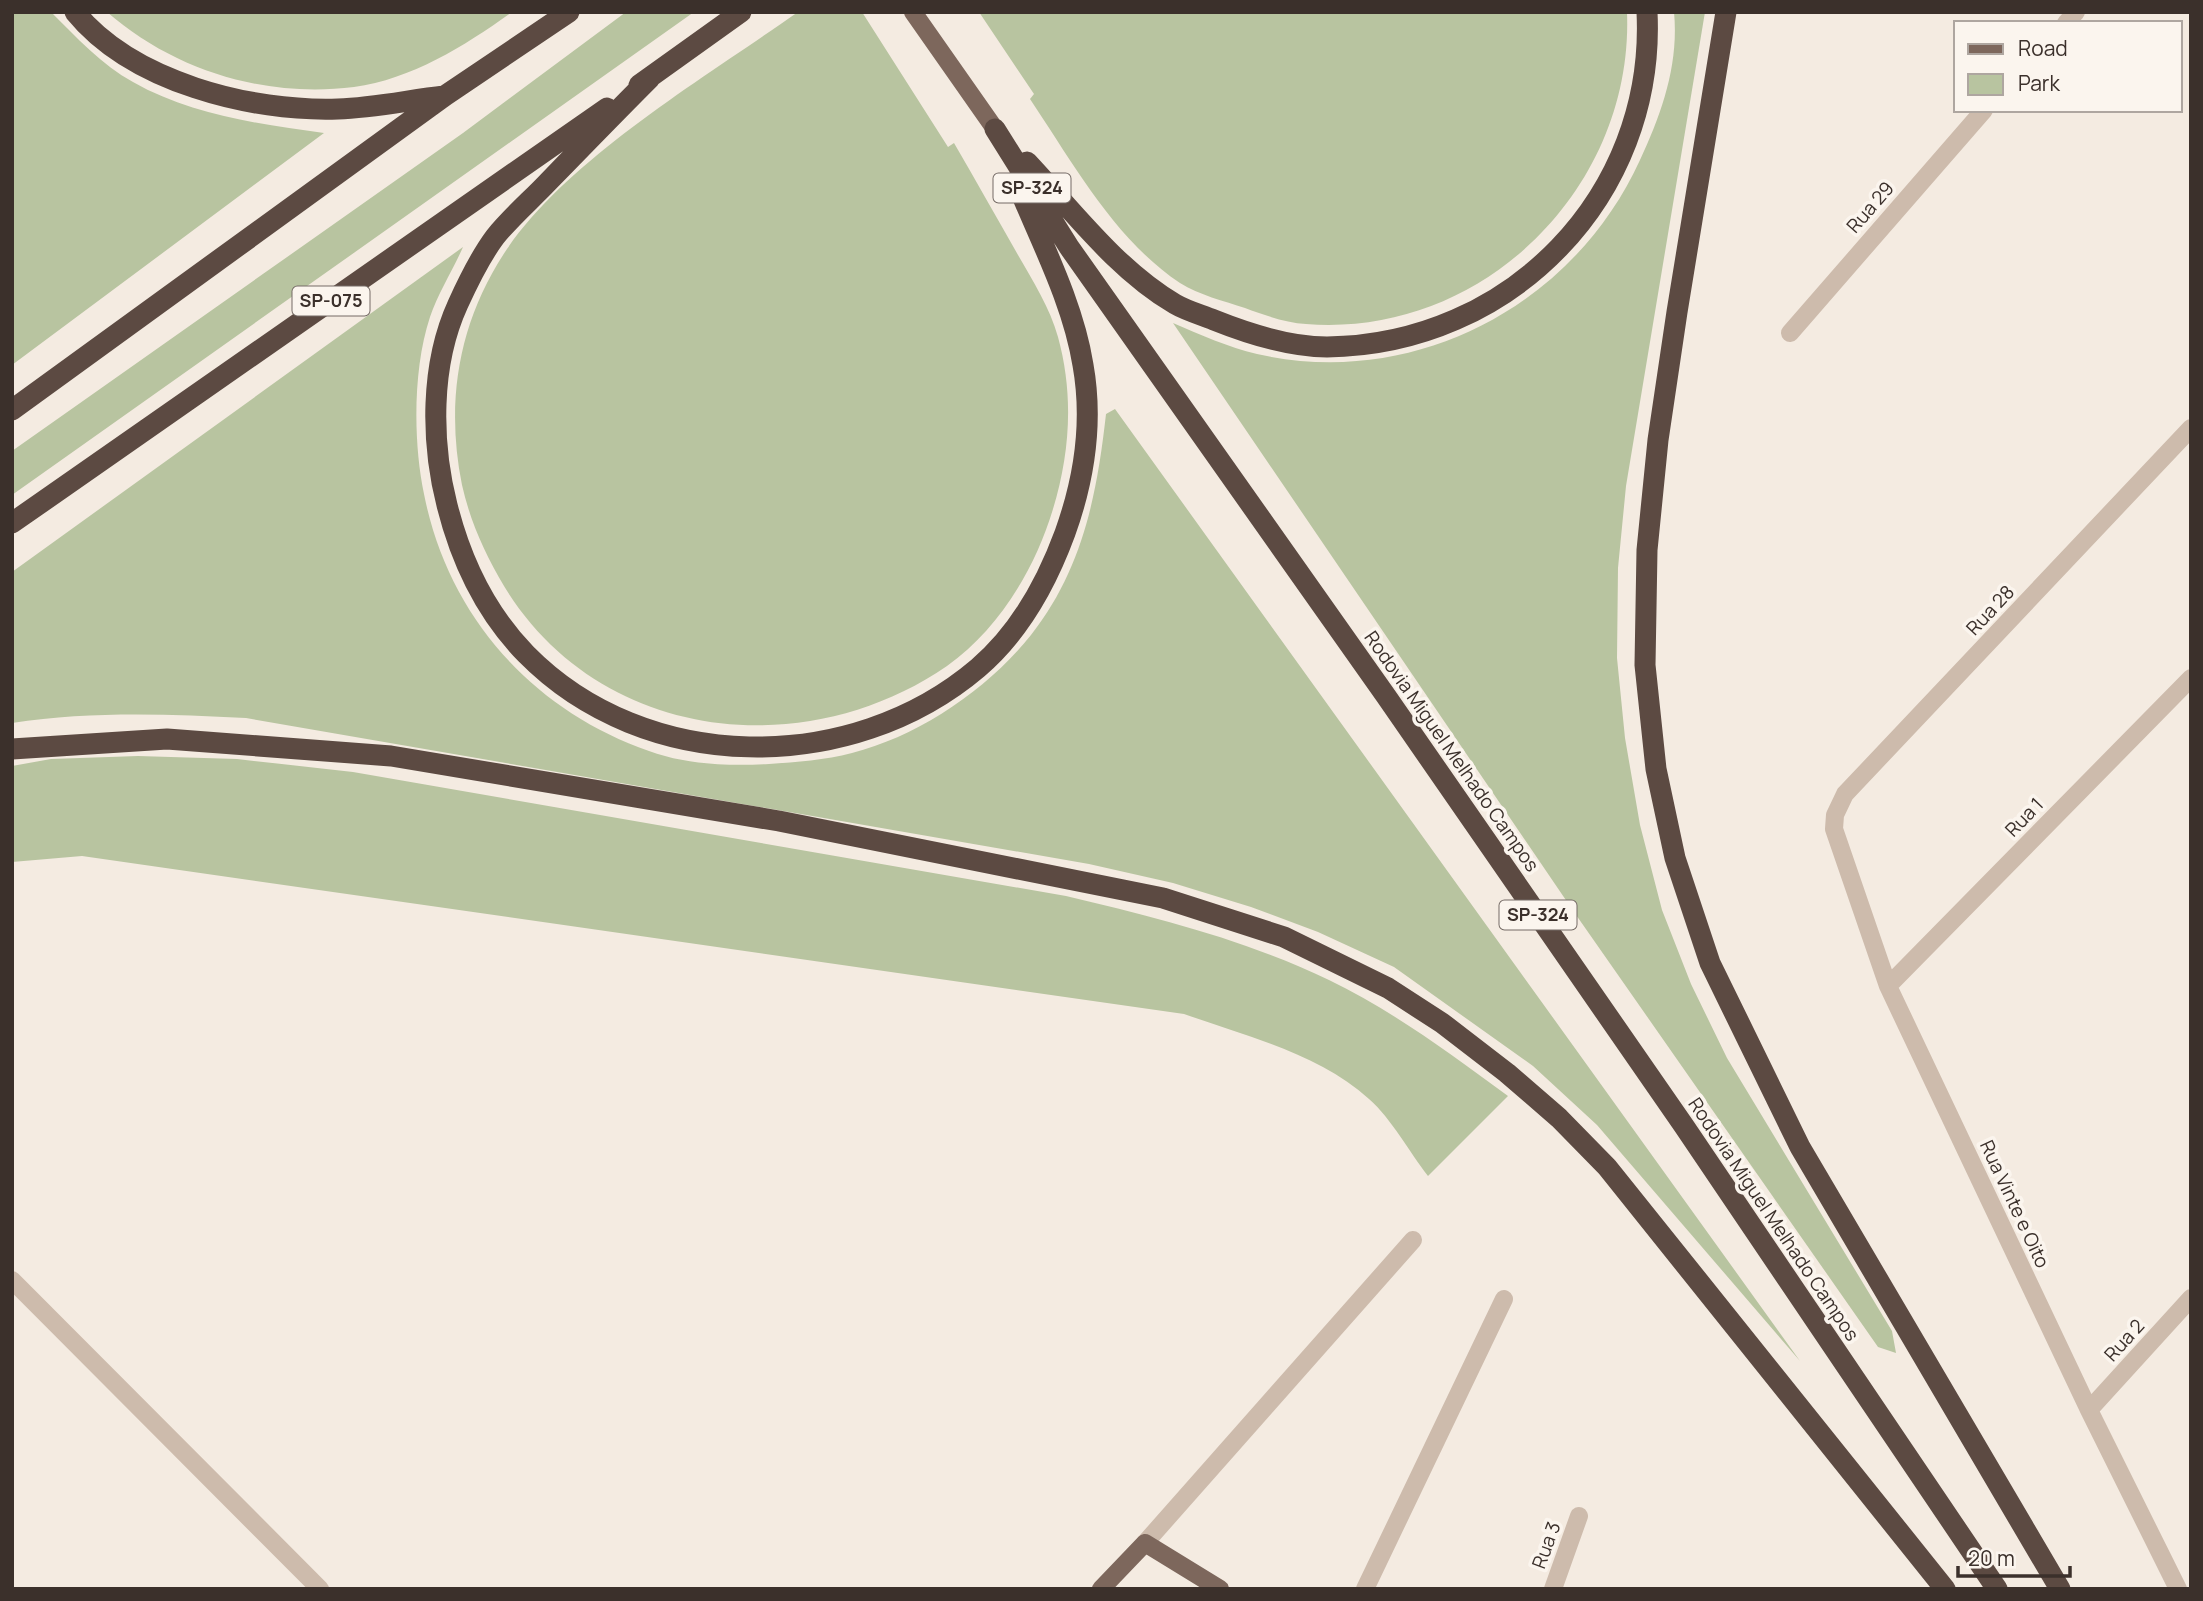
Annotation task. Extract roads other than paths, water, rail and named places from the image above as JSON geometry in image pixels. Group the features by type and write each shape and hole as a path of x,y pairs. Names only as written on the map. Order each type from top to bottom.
{"highway":[{"path":"75,12 127,56 184,84 257,105 338,109 446,95"},
{"path":"12,410 446,95 569,12"},
{"name":"SP-075","path":"12,523 741,12"},
{"path":"995,129 1132,273 1176,304 1235,328 1284,341 1325,347 1377,343 1418,334 1465,317 1550,260 1587,217 1621,157 1639,100 1649,43 1647,12"},
{"path":"1726,12 1658,440 1647,550 1645,665 1656,769 1672,846 1710,963 1800,1147 2060,1589"},
{"path":"650,78 494,239 473,274 456,309 443,350 436,400 437,447 456,543 472,580 527,655 607,713 648,730 693,742 732,747 777,748 851,734 912,712 979,667 1007,638 1037,595 1057,556 1074,509 1082,472 1087,422 1083,365 1068,309 995,129"},
{"name":"Rodovia Miguel Melhado Campos","path":"995,129 1069,247 1676,1115 1997,1589"},
{"path":"12,749 167,739 391,756 779,821 1135,892 1163,898 1284,937 1388,988 1442,1023 1559,1118 1607,1167 1945,1589"}],"main road":[{"name":"Rodovia Miguel Melhado Campos","path":"913,12 995,129"},
{"path":"1101,1589 1145,1543 1220,1589"}],"street":[{"name":"Rua 29","path":"1790,333 1982,112"},
{"name":"Rua 28","path":"1834,829 1835,816 1844,794 2191,428"},
{"name":"Rua 1","path":"1888,986 2191,678"},
{"name":"Rua Vinte e Oito","path":"1834,829 1888,986 2089,1410 2178,1589"},
{"path":"1145,1543 1413,1240"},
{"path":"12,1280 320,1589"},
{"name":"Rua 2","path":"2089,1410 2191,1298"},
{"path":"1365,1589 1504,1299"},
{"name":"Rua 3","path":"1553,1589 1578,1516"}]}
